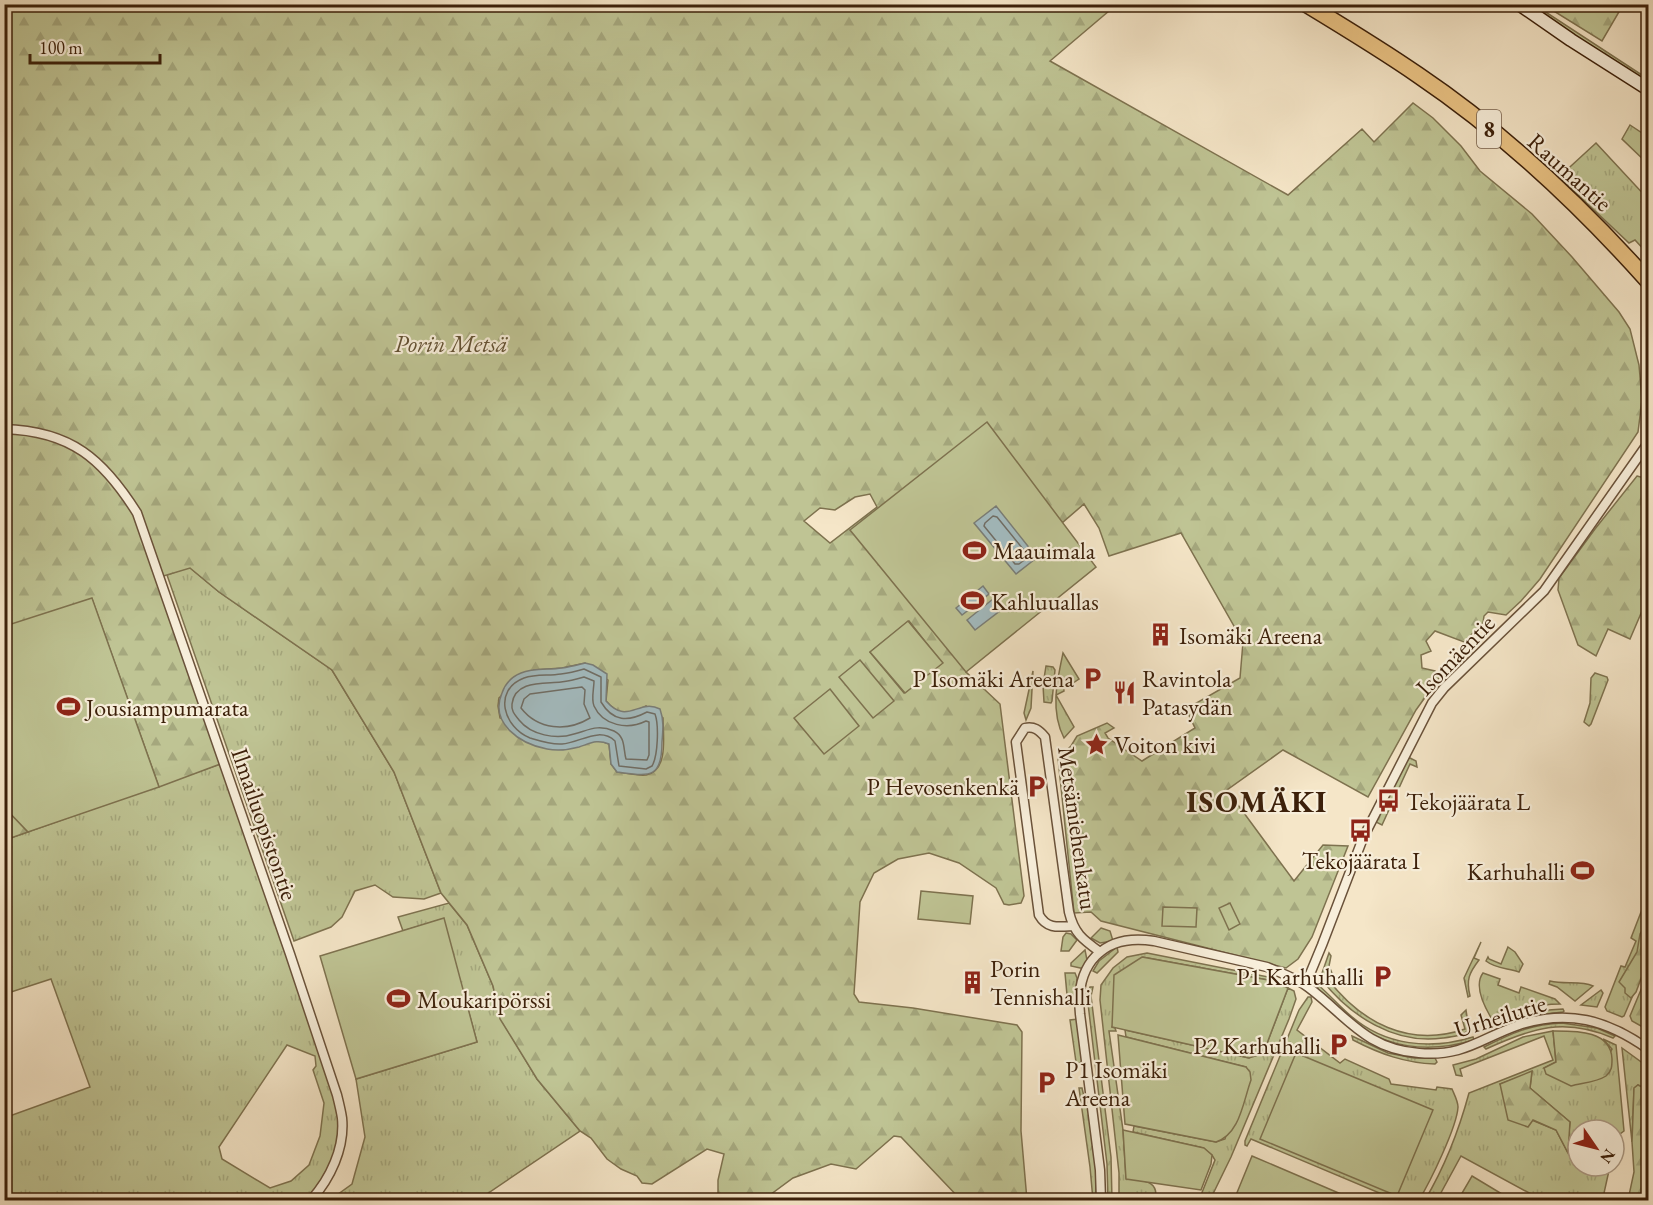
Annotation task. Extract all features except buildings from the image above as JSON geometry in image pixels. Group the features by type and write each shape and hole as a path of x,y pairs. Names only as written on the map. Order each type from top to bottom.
{"highway":[{"name":"Raumantie","path":"1306,4 1420,76 1486,127 1574,203 1648,281"}],"main road":[{"path":"1520,4 1648,89"}],"street":[{"name":"Ilmailuopistontie","path":"4,429 30,430 73,445 104,467 137,513 337,1095 342,1118 339,1147 326,1181 311,1200"},
{"name":"Isomäentie","path":"1303,983 1310,974 1322,945 1363,838 1432,703 1444,688 1544,591 1648,443"},
{"name":"Metsämiehenkatu","path":"1072,926 1051,926 1046,924 1039,915 1016,742 1025,728 1036,728 1045,737 1072,926 1083,939 1100,952"},
{"name":"Urheilutie","path":"1100,952 1117,941 1147,939 1266,968 1303,983 1354,1029 1374,1042 1418,1053 1446,1053 1471,1047 1519,1025 1545,1018 1563,1017 1597,1022 1628,1036 1648,1049"},
{"path":"1100,952 1084,972 1079,988 1079,1002 1100,1170 1101,1200"}],"green space":[{"name":"Porin Metsä","path":"5,5 1116,5 1050,61 1288,195 1362,129 1374,142 1413,103 1433,118 1461,146 1480,171 1532,214 1572,257 1619,312 1630,329 1639,365 1642,400 1638,432 1540,579 1521,601 1506,615 1488,612 1484,616 1483,623 1464,642 1435,631 1426,641 1431,651 1421,655 1422,668 1435,671 1439,678 1416,710 1368,797 1283,750 1227,790 1294,881 1323,845 1348,846 1312,937 1298,959 1286,968 1101,921 1091,912 1074,913 1058,758 1071,746 1077,736 1107,723 1114,728 1105,733 1108,738 1142,761 1195,728 1186,709 1240,678 1243,642 1181,533 1109,556 1099,528 1084,504 1063,522 1049,515 966,672 1000,704 1024,896 1021,903 1004,904 996,888 959,863 929,853 898,859 874,873 860,902 854,994 859,1002 913,1008 1017,1025 1022,1032 1021,1131 1027,1200 961,1200 901,1137 894,1136 856,1169 831,1164 793,1178 763,1200 742,1200 718,1196 718,1180 724,1154 707,1149 652,1184 642,1183 637,1176 607,1159 591,1138 580,1131 537,1079 500,1019 493,986 467,925 441,893 394,772 332,670 219,592 190,568 160,577 223,763 159,787 92,599 5,627","holes":["870,494 877,507 830,543 804,521 820,508 835,510 855,497","909,621 942,663 904,693 870,652","585,663 608,680 606,701 615,709 620,712 629,712 646,706 663,718 663,751 658,767 653,772 646,775 617,772 611,764 609,744 598,740 591,742 500,718 499,698 534,670 562,668"]},
{"path":"1528,5 1535,5 1648,79 1648,84"},
{"path":"1544,5 1623,5 1602,41"},
{"path":"1630,125 1648,137 1648,164 1622,139"},
{"path":"1596,143 1648,199 1648,254 1635,240 1629,243 1559,177"},
{"name":"Maauimala","path":"987,422 1096,567 966,672 850,530"},
{"path":"1637,476 1648,479 1648,597 1630,639 1608,629 1596,656 1578,645 1558,590 1559,578"},
{"path":"189,567 219,592 332,670 394,772 441,893 424,899 393,897 375,885 355,891 342,917 331,927 294,941 167,575"},
{"name":"Jousiampumarata","path":"92,598 159,787 28,832 5,808 5,626"},
{"path":"908,621 943,663 905,693 870,652"},
{"path":"1063,653 1079,679 1073,683 1070,678 1063,682 1064,691 1056,695"},
{"path":"860,660 894,701 873,718 839,677"},
{"path":"1046,666 1053,667 1055,670 1051,703 1044,702 1043,685"},
{"path":"1033,671 1031,708 1026,720 1024,713"},
{"path":"1595,673 1607,677 1608,680 1589,726 1584,722 1590,703 1591,678"},
{"path":"830,689 859,726 824,754 794,718"},
{"path":"1056,695 1074,727 1064,738 1057,717"},
{"path":"1410,758 1416,761 1417,767 1410,764 1382,825 1376,822"},
{"path":"223,763 342,1118 337,1155 311,1200 5,1200 4,1118 90,1087 51,979 5,994 5,840","holes":["287,1045 315,1056 316,1066 313,1070 324,1103 320,1136 309,1165 291,1181 270,1188 222,1159 219,1147"]},
{"path":"5,808 28,832 5,840"},
{"path":"921,891 973,896 970,924 918,919"},
{"path":"1648,894 1648,960 1622,1017 1607,1011 1605,1007 1621,966 1625,967 1636,941 1631,938"},
{"path":"449,903 467,925 493,986 501,1019 537,1079 580,1131 478,1200 330,1200 352,1184 365,1137 356,1079 477,1042 443,919 403,931 398,917"},
{"path":"1230,903 1240,924 1229,930 1219,908"},
{"path":"1163,907 1197,908 1196,927 1162,926"},
{"name":"Moukaripörssi","path":"444,918 477,1042 356,1079 320,956"},
{"path":"1648,920 1648,960 1636,992 1631,998 1619,982 1637,952 1640,934"},
{"path":"1101,928 1110,931 1113,941 1100,943 1091,938"},
{"path":"1066,933 1071,934 1077,940 1069,951 1061,951 1063,937"},
{"path":"1481,942 1474,958 1479,960 1469,977 1470,996 1468,997 1464,978"},
{"path":"1117,947 1118,952 1097,973 1093,971 1099,961"},
{"path":"1508,947 1515,952 1523,964 1519,972 1498,967 1486,961 1488,957 1501,964"},
{"path":"1085,950 1087,960 1085,969 1071,966 1071,963"},
{"path":"1147,953 1273,978 1268,980 1143,957 1112,1027 1116,1031 1109,1031 1123,1130 1126,1178 1148,1182 1155,1188 1156,1193 1155,1200 1119,1200 1119,1173 1100,1000 1101,985 1113,968 1127,957"},
{"path":"1329,953 1331,956 1329,966 1332,973 1327,978 1355,1008 1371,1019 1388,1028 1406,1033 1444,1034 1465,1029 1461,1015 1466,1010 1469,1030 1453,1037 1425,1039 1408,1037 1375,1025 1346,1005 1322,980 1321,976"},
{"path":"1142,957 1268,980 1288,988 1266,1046 1258,1055 1249,1058 1112,1027 1114,975"},
{"path":"1065,973 1075,973 1077,978 1075,1005 1068,1006"},
{"path":"1483,973 1500,979 1498,985 1519,993 1521,987 1555,999 1560,1004 1525,1009 1493,1021 1480,990 1480,978"},
{"path":"1648,973 1648,1030 1632,1021 1630,1016"},
{"path":"1550,981 1583,983 1593,986 1575,1001 1557,987 1549,984"},
{"path":"1317,984 1364,1026 1378,1034 1409,1043 1425,1044 1473,1037 1474,1040 1426,1047 1410,1046 1380,1038 1351,1021 1318,989"},
{"path":"1090,987 1093,987 1091,996 1111,1157 1112,1200 1108,1200 1107,1164 1087,995"},
{"path":"1288,988 1294,991 1296,999 1289,1019 1231,1157 1210,1200 1199,1200 1215,1160 1212,1155 1203,1148 1133,1132 1134,1126 1216,1142 1225,1139 1246,1067 1126,1037 1125,1030 1249,1058 1266,1046"},
{"path":"1601,990 1603,993 1597,1007 1581,1005"},
{"path":"1308,997 1311,997 1312,1002 1297,1030 1340,1063 1345,1059 1389,1079 1391,1084 1436,1090 1437,1087 1452,1089 1458,1105 1453,1127 1430,1181 1419,1200 1396,1200 1251,1139 1247,1146 1245,1145 1299,1010"},
{"path":"1563,1009 1563,1012 1529,1016 1501,1027 1498,1026 1520,1015"},
{"path":"1078,1019 1083,1061 1078,1064 1070,1020"},
{"path":"1562,1023 1597,1028 1615,1036 1613,1038 1579,1028 1548,1028 1518,1035 1486,1049 1484,1047 1522,1030"},
{"path":"1553,1031 1556,1062 1544,1068 1588,1081 1595,1080 1612,1049 1603,1039 1616,1045 1623,1118 1566,1119 1530,1088 1532,1072 1500,1084 1532,1120 1556,1130 1566,1149 1566,1178 1607,1178 1604,1200 1542,1200 1461,1156 1437,1200 1425,1200 1450,1148 1469,1093 1553,1060 1544,1036 1460,1069 1462,1076 1456,1075 1453,1065 1476,1059 1523,1037"},
{"path":"1553,1031 1582,1032 1599,1037 1606,1042 1610,1049 1612,1062 1606,1076 1571,1086 1546,1074 1544,1068 1556,1062"},
{"path":"1118,1035 1246,1067 1250,1072 1251,1080 1236,1125 1224,1138 1216,1142 1125,1124"},
{"path":"1352,1036 1388,1053 1414,1058 1435,1058 1437,1062 1435,1064 1413,1062 1393,1057 1353,1040"},
{"path":"1622,1048 1648,1067 1648,1090 1638,1085 1634,1089 1632,1142"},
{"path":"1296,1053 1433,1110 1397,1196 1260,1139"},
{"path":"1532,1071 1530,1088 1566,1119 1566,1149 1556,1130 1533,1120 1528,1127 1508,1120 1500,1084"},
{"path":"1638,1085 1648,1090 1648,1200 1628,1200 1634,1172 1632,1142 1634,1088"},
{"path":"1079,1088 1082,1088 1085,1101 1088,1103 1096,1168 1096,1199 1093,1200 1090,1167"},
{"path":"1123,1130 1204,1148 1212,1155 1201,1190 1126,1179"},
{"path":"1252,1156 1355,1200 1234,1200"},
{"path":"1472,1176 1512,1200 1458,1200"}],"water":[{"path":"996,506 1031,550 1033,549 1039,556 1016,574 974,523"},
{"name":"Kahluuallas","path":"983,586 989,594 962,615 956,608"},
{"path":"993,599 1001,610 975,630 967,620"},
{"path":"585,663 607,674 606,701 614,708 627,712 645,707 660,709 663,725 661,754 659,763 652,773 617,772 611,764 609,744 594,742 567,749 547,749 517,737 503,723 499,704 505,687 514,677 530,670 562,668"}],"place":[{"name":"Maauimala","path":"975,550"},
{"name":"Kahluuallas","path":"973,601"},
{"name":"Isomäki Areena","path":"1161,635"},
{"name":"P Isomäki Areena","path":"1092,678"},
{"name":"Ravintola Patasydän","path":"1124,692"},
{"name":"Jousiampumarata","path":"68,707"},
{"name":"Voiton kivi","path":"1096,744"},
{"name":"P Hevosenkenkä","path":"1037,786"},
{"name":"Tekojäärata L","path":"1388,801"},
{"name":"Tekojäärata I","path":"1361,830"},
{"name":"Karhuhalli","path":"1583,871"},
{"name":"P1 Karhuhalli","path":"1382,976"},
{"name":"Porin Tennishalli","path":"972,982"},
{"name":"Moukaripörssi","path":"399,999"},
{"name":"P2 Karhuhalli","path":"1339,1045"},
{"name":"P1 Isomäki Areena","path":"1047,1083"}],"district":[{"name":"ISOMÄKI","path":"1257,801"}]}
